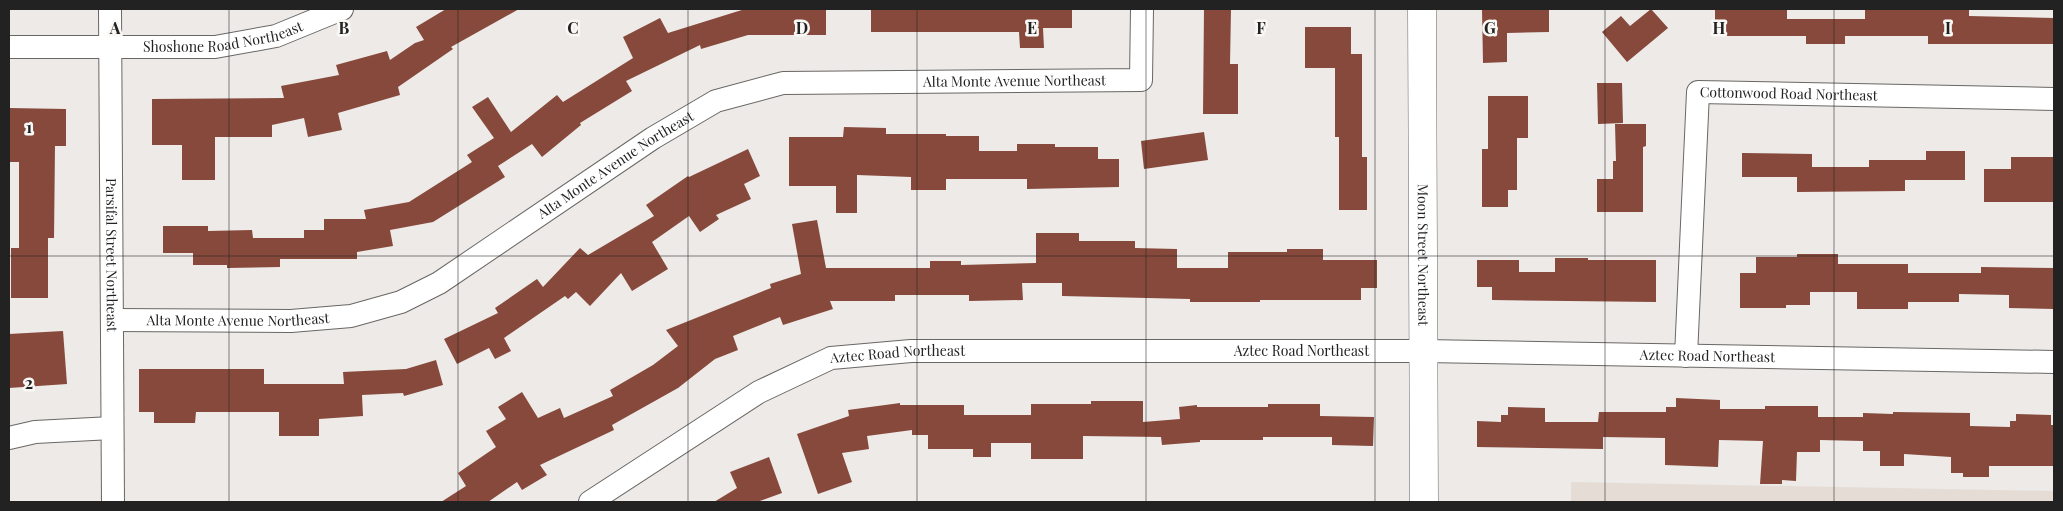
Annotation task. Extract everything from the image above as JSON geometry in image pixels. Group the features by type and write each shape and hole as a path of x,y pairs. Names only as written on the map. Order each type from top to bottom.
{"street":[{"name":"Parsifal Street Northeast","path":"110,9 113,502"},
{"name":"Shoshone Road Northeast","path":"9,47 215,47 276,36 342,9"},
{"name":"Alta Monte Avenue Northeast","path":"112,320 291,321 351,316 401,302 438,283 653,138 716,101 783,84 1140,80 1142,9"},
{"name":"Moon Street Northeast","path":"1422,9 1424,502"},
{"name":"Cottonwood Road Northeast","path":"1686,356 1698,92 2054,99"},
{"name":"Aztec Road Northeast","path":"590,502 760,392 831,358 911,351 1424,351 2054,362"},
{"path":"9,438 35,432 112,428"}],"shaded area":[{"path":"1571,482 2054,491 2054,502 1571,502"}],"building":[{"path":"446,9 519,9 451,47 453,49 398,87 400,95 338,113 342,130 308,137 304,118 272,125 272,137 215,137 215,180 182,180 182,145 152,145 152,99 284,98 281,86 339,75 336,65 387,51 390,60 415,43 424,40 416,27"},
{"path":"745,9 826,9 826,35 748,35 701,49 700,45 626,81 632,91 580,123 581,125 542,157 532,144 498,166 505,177 433,222 390,230 393,246 357,252 357,259 280,259 280,267 227,268 227,265 193,265 193,253 163,253 163,226 208,226 208,231 252,230 253,238 304,238 304,230 324,230 324,219 366,219 364,210 409,202 472,162 467,155 494,138 472,107 488,97 511,132 557,95 563,102 633,58 623,37 660,18 668,33"},
{"path":"871,9 1072,9 1072,28 1043,28 1044,48 1020,48 1019,32 871,32"},
{"path":"1204,9 1231,9 1230,64 1238,64 1238,114 1203,114"},
{"path":"1549,9 1549,32 1507,33 1507,62 1483,63 1482,10"},
{"path":"1651,9 1668,28 1627,62 1602,32 1621,16 1630,26"},
{"path":"1715,9 1787,9 1787,19 1865,19 1865,9 1969,9 1969,16 2054,18 2054,44 1928,44 1928,36 1845,36 1845,44 1806,44 1806,36 1715,36"},
{"path":"1305,27 1351,27 1351,54 1362,54 1362,157 1367,157 1367,210 1339,210 1339,137 1335,137 1335,68 1305,68"},
{"path":"1597,83 1622,83 1623,123 1598,124"},
{"path":"1488,96 1528,96 1528,138 1517,138 1517,190 1508,190 1508,207 1482,207 1482,149 1488,149"},
{"path":"9,108 66,109 66,146 55,146 54,238 48,238 48,298 11,298 11,248 19,248 19,162 9,162"},
{"path":"1615,124 1646,124 1646,146 1643,147 1643,212 1597,212 1597,179 1613,179 1613,161 1616,161"},
{"path":"844,127 886,128 886,134 979,136 979,151 1017,151 1017,144 1055,144 1055,147 1098,147 1098,159 1119,159 1119,187 1027,189 1027,179 946,179 946,190 911,190 911,177 857,175 857,213 836,213 836,186 789,186 789,137 843,137"},
{"path":"1204,132 1208,160 1144,169 1141,141"},
{"path":"748,149 760,176 744,184 751,199 716,215 719,219 700,232 689,216 652,242 668,269 632,291 621,273 590,306 576,292 568,299 565,296 504,338 511,351 495,359 489,348 457,364 444,339 498,313 495,308 537,279 543,287 580,248 588,255 654,216 646,205 688,176"},
{"path":"1926,151 1965,151 1965,180 1905,180 1905,191 1797,192 1797,177 1742,177 1742,153 1812,154 1812,167 1869,167 1869,160 1926,160"},
{"path":"2011,157 2054,157 2054,202 1984,202 1984,169 2011,169"},
{"path":"817,220 826,268 930,268 930,261 961,261 961,265 1036,263 1036,233 1079,233 1079,241 1135,241 1135,248 1177,249 1177,268 1228,268 1228,252 1287,252 1287,249 1323,249 1323,260 1377,260 1377,288 1361,288 1361,300 1190,302 1190,299 1062,296 1062,283 1022,283 1023,300 969,301 969,295 895,295 895,301 830,301 833,309 783,325 780,317 733,336 738,350 715,359 678,388 612,425 614,430 540,465 547,475 522,490 517,482 488,502 441,502 466,486 458,473 496,447 486,431 506,419 498,407 522,392 538,418 560,408 564,418 613,396 610,390 653,365 678,346 666,330 771,288 770,284 801,274 792,224"},
{"path":"1797,254 1838,254 1838,264 1908,264 1908,273 1981,273 1981,267 2054,268 2054,309 2009,308 2009,295 1959,294 1959,302 1908,302 1908,309 1857,309 1857,292 1810,292 1810,305 1786,305 1786,308 1740,308 1740,273 1756,273 1756,257 1797,257"},
{"path":"1555,258 1656,260 1656,302 1492,300 1492,287 1477,287 1477,260 1519,260 1519,272 1555,272"},
{"path":"63,331 67,384 9,388 9,334"},
{"path":"436,360 443,385 404,396 403,393 362,395 363,416 319,419 319,436 279,436 279,412 196,412 195,423 154,423 154,412 139,412 139,369 264,369 264,384 344,384 343,372 406,369"},
{"path":"1676,398 1720,400 1720,409 1765,409 1765,406 1818,406 1818,417 1863,417 1863,413 1893,414 1893,412 1970,413 1970,426 2010,427 2010,421 2016,421 2016,414 2051,415 2051,425 2054,425 2054,466 1989,466 1989,477 1963,477 1963,473 1951,473 1951,457 1904,454 1904,466 1880,466 1880,451 1863,451 1863,441 1820,440 1820,452 1797,452 1796,481 1782,480 1782,484 1760,484 1763,441 1719,440 1718,467 1665,465 1665,438 1603,437 1603,449 1477,447 1477,421 1501,422 1501,415 1508,415 1508,407 1545,408 1545,422 1598,422 1599,412 1666,412 1666,407 1676,407"},
{"path":"1091,401 1143,401 1143,422 1180,419 1179,407 1197,405 1197,407 1268,407 1268,404 1320,404 1320,416 1374,417 1373,446 1332,445 1332,437 1263,437 1263,440 1200,440 1200,442 1162,445 1161,437 1083,436 1083,459 1031,459 1031,443 991,443 991,457 973,457 973,449 928,449 928,435 912,435 912,430 867,436 869,449 842,453 852,482 818,494 797,434 849,416 848,410 900,403 900,405 964,405 964,415 1031,415 1031,404 1091,404"},
{"path":"769,457 782,493 757,502 714,502 737,488 730,472"}]}
